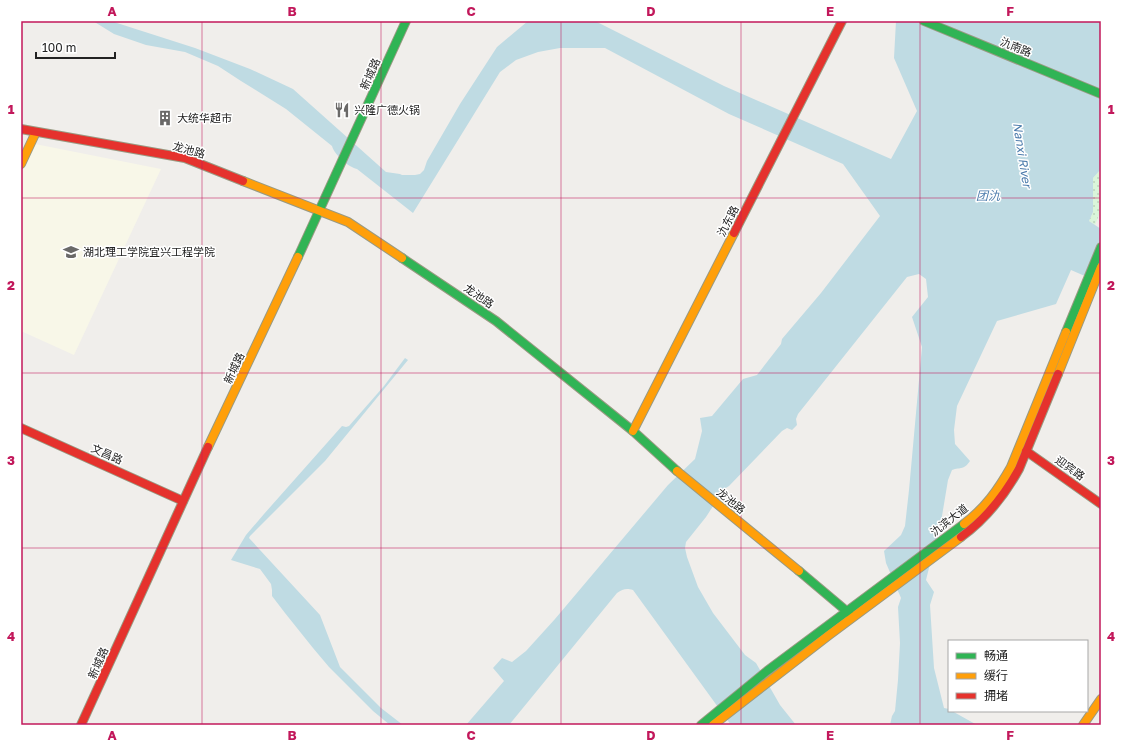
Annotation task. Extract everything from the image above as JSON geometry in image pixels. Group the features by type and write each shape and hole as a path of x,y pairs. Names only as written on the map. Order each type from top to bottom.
{"street":[{"name":"新城路","path":"81,725 183,501 320,211 406,21"},
{"name":"氿东路","path":"633,431 842,21"},
{"name":"氿南路","path":"924,21 1101,94"},
{"name":"龙池路","path":"21,129 184,158 348,222 496,321 633,431 673,468 853,618"},
{"path":"21,164 36,132"},
{"name":"氿滨大道","path":"701,725 714,721 773,678 953,543 982,520 995,506 1009,488 1019,469 1091,282 1101,246"},
{"name":"氿滨大道","path":"714,721 767,671 970,519 988,502 1011,467 1091,282 1101,267"},
{"name":"文昌路","path":"21,428 183,501"},
{"name":"迎宾路","path":"1026,451 1101,504"},
{"path":"1083,725 1101,699"}],"shaded area":[{"name":"湖北理工学院宜兴工程学院","path":"35,144 161,169 74,355 21,331 21,174"}],"green space":[{"path":"1101,169 1101,210 1095,225 1089,221 1093,212 1093,178"}],"water":[{"path":"93,21 113,21 195,48 250,69 293,89 386,172 402,175 415,175 420,174 424,170 427,161 460,104 497,47 528,21 595,21 724,86 891,159 917,111 894,58 896,21 1101,21 1101,169 1093,178 1093,212 1089,221 1101,229 1101,283 1071,270 1056,304 997,321 957,406 954,430 955,444 970,461 964,467 952,470 948,480 942,516 926,580 934,592 930,605 934,668 944,708 948,709 948,712 954,712 977,725 890,725 895,711 898,680 900,643 898,607 901,598 886,563 884,551 901,535 905,526 922,347 912,317 928,297 926,279 919,274 907,277 798,414 796,419 797,425 792,430 787,428 782,431 729,486 724,489 706,517 686,542 685,548 687,557 698,587 713,613 745,655 756,663 780,705 796,725 731,725 633,590 626,589 617,593 509,725 466,725 504,681 493,668 502,658 512,662 526,651 555,619 668,485 695,459 702,431 700,418 712,416 743,379 757,375 781,344 782,339 821,293 880,216 843,164 729,114 605,48 560,48 538,52 516,60 500,72 413,213 357,169 346,163 335,153 332,146 286,109 218,66 185,52 146,45 114,34"},
{"path":"405,358 408,360 325,461 249,538 320,615 340,667 381,708 403,725 390,725 373,711 329,667 313,648 272,596 271,584 260,569 231,560 246,535 264,514 342,426 349,426 384,386"}],"traffic: fast":[{"path":"298,257 406,21"},
{"path":"924,21 1101,94"},
{"path":"1066,332 1101,247"},
{"path":"402,258 496,321 633,431 677,471"},
{"path":"701,725 767,671 964,524"},
{"path":"799,571 850,614"}],"traffic: slow":[{"path":"21,164 36,132"},
{"path":"243,181 348,222 402,258"},
{"path":"633,431 734,233"},
{"path":"208,447 298,257"},
{"path":"1058,374 1101,267"},
{"path":"964,524 978,512 990,498 1011,467 1066,332"},
{"path":"677,471 799,571"},
{"path":"713,725 829,635 961,537"},
{"path":"1083,725 1101,699"}],"traffic: jam":[{"path":"734,233 842,21"},
{"path":"21,129 185,158 243,181"},
{"path":"961,537 978,523 1001,498 1019,469 1058,374"},
{"path":"21,428 183,501"},
{"path":"81,725 208,447"},
{"path":"1026,451 1101,504"}],"place":[{"name":"兴隆广德火锅","path":"342,110"},
{"name":"大统华超市","path":"165,118"},
{"name":"湖北理工学院宜兴工程学院","path":"71,252"}],"water label":[{"name":"Nanxi River","path":"1022,155"},
{"name":"团氿","path":"988,196"}]}
